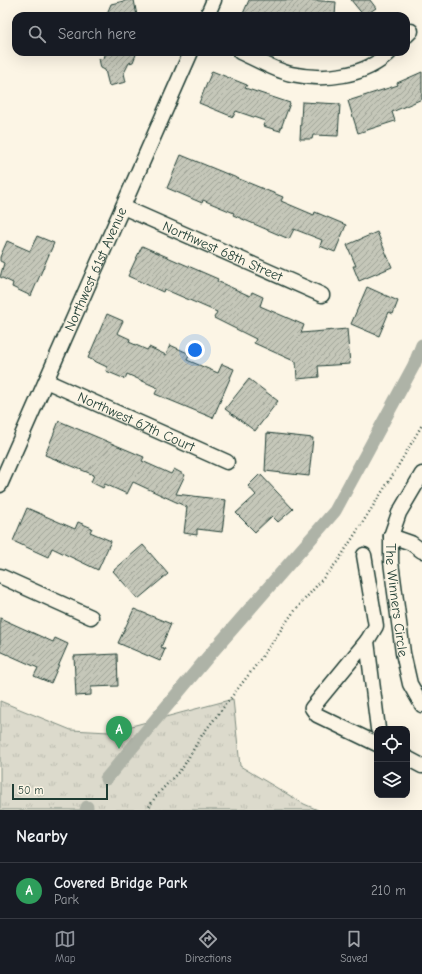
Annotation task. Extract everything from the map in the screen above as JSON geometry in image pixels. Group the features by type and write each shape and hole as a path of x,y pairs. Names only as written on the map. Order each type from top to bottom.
{"street":[{"path":"209,12 214,0"},
{"name":"Northwest 61st Avenue","path":"0,486 189,56"},
{"path":"249,56 290,74 320,77 345,75 366,68 384,56"},
{"name":"Northwest 68th Street","path":"123,207 322,295"},
{"name":"Northwest 67th Court","path":"46,381 227,462"},
{"name":"The Winners Circle","path":"422,474 399,513 391,536 391,562 403,653 410,684 422,705"},
{"path":"391,536 411,542 422,551"},
{"path":"364,555 376,626 367,640 312,708 317,716 374,743"},
{"path":"0,576 91,617"},
{"path":"367,640 378,726"},
{"path":"410,760 422,766"}],"path":[{"path":"147,810 156,796 183,767 202,735 257,664 292,614 338,561 391,478 422,425"}],"green space":[{"path":"233,699 240,766 304,804 318,810 0,810 0,701 71,730 109,732"}],"building":[{"path":"134,0 136,12 108,12 111,4"},
{"path":"249,0 309,0 336,2 335,12 244,12"},
{"path":"351,0 370,0 376,8 370,12 361,12"},
{"path":"105,56 135,56 133,62 129,63 124,73 126,82 109,86 105,70 101,68 99,59 104,58"},
{"path":"212,71 247,85 245,88 290,103 280,131 263,126 265,121 236,111 233,117 199,103"},
{"path":"422,72 422,99 392,112 395,121 358,133 348,101 398,85 397,83"},
{"path":"302,102 340,104 338,136 313,135 312,139 300,139"},
{"path":"181,155 283,197 281,201 314,215 315,212 346,225 335,252 320,246 322,240 294,229 289,239 233,215 234,213 203,200 202,203 167,188"},
{"path":"377,232 392,267 359,281 353,266 356,266 347,245"},
{"path":"37,236 54,243 31,296 12,287 13,283 0,277 4,263 0,261 0,257 7,241 30,251"},
{"path":"142,246 218,279 217,281 250,296 252,292 263,297 260,306 304,325 301,333 347,329 350,364 318,366 319,377 297,379 296,362 254,343 256,339 214,318 217,312 164,289 163,292 128,276"},
{"path":"367,287 398,301 393,314 389,312 379,336 351,324"},
{"path":"107,314 123,321 117,333 130,339 129,342 147,350 149,347 166,355 170,345 190,354 187,360 218,373 222,364 234,369 213,418 155,394 158,388 127,374 125,379 106,371 107,367 88,358"},
{"path":"249,379 278,401 255,431 225,409"},
{"path":"59,421 144,457 142,461 171,474 174,469 185,475 176,494 226,500 222,532 197,529 197,535 184,533 187,507 133,482 127,494 105,484 103,488 91,482 94,475 45,455"},
{"path":"267,433 313,438 309,476 265,471"},
{"path":"260,474 293,509 278,522 272,516 255,532 236,513 256,495 248,486"},
{"path":"27,508 75,529 78,522 92,528 90,532 111,541 98,570 52,548 48,557 13,541"},
{"path":"143,545 168,574 138,599 113,571"},
{"path":"134,609 171,624 161,647 165,649 160,661 118,643"},
{"path":"0,618 53,642 55,638 68,644 51,683 34,676 38,668 0,651"},
{"path":"117,654 118,686 91,687 91,695 76,696 74,656"}],"waterway":[{"path":"106,779 207,658 335,511 414,365 422,345"}],"place":[{"name":"Covered Bridge Park","path":"119,749"}]}
